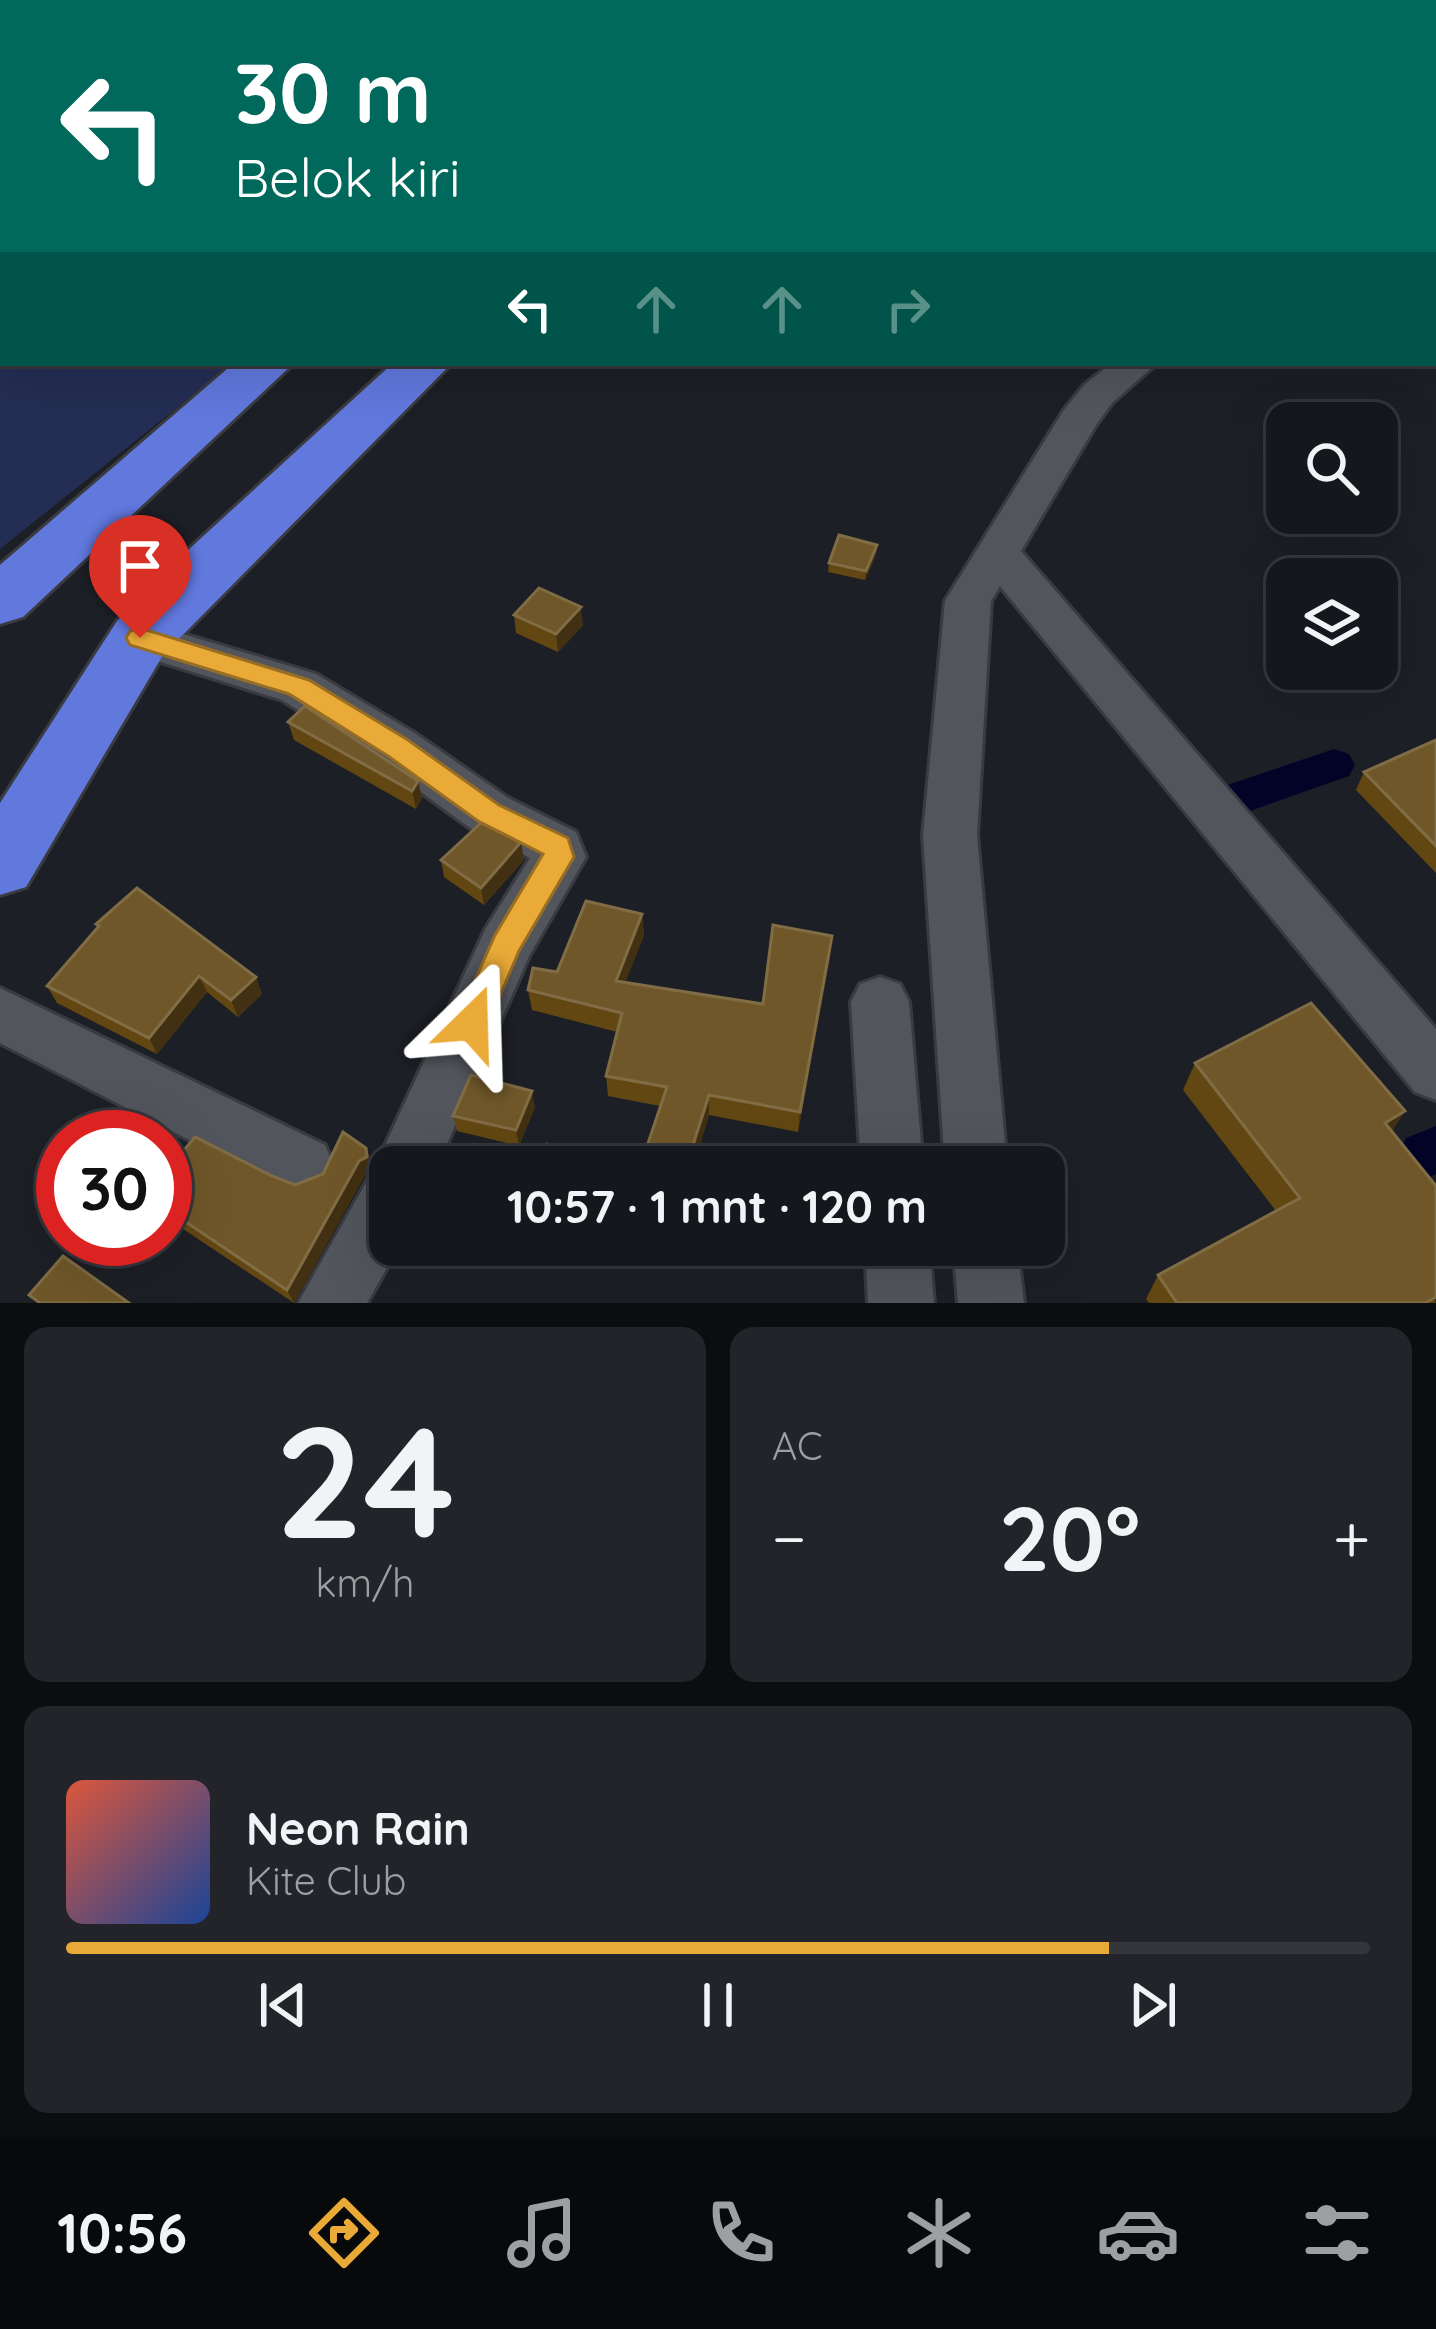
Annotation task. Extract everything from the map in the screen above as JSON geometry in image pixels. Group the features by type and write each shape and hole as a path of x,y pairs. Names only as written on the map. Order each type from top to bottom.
{"highway":[{"path":"0,601 264,366"},
{"path":"0,865 140,638 209,565 421,366"}],"street":[{"path":"974,1146 950,835 968,602 1098,394 1133,366"},
{"path":"996,551 1436,1073"},
{"path":"140,638 299,687 398,748 489,813 557,847 559,857 496,964 415,1146"},
{"path":"880,1002 890,1146"},
{"path":"0,1014 304,1166"},
{"path":"331,1303 369,1239"},
{"path":"899,1266 902,1303"},
{"path":"987,1266 991,1303"}],"shaded area":[{"path":"0,366 229,366 0,549"}],"building":[{"path":"839,535 877,545 866,571 829,563"},
{"path":"539,588 581,607 556,634 514,615"},
{"path":"305,706 418,781 412,791 288,722"},
{"path":"1436,740 1436,846 1364,772"},
{"path":"481,823 521,842 481,888 441,860"},
{"path":"137,888 256,977 231,1000 199,976 149,1038 47,986 99,926 96,924"},
{"path":"586,901 642,914 616,981 763,1004 773,925 832,936 800,1112 709,1095 693,1146 647,1146 667,1087 606,1076 622,1013 528,990 533,968 557,972"},
{"path":"1311,1003 1405,1111 1385,1123 1436,1186 1436,1297 1425,1303 1177,1303 1158,1275 1300,1198 1195,1063"},
{"path":"471,1075 532,1091 516,1130 453,1116"},
{"path":"343,1132 366,1148 367,1157 359,1161 287,1290 192,1226 195,1137 295,1185 323,1174"},
{"path":"54,1266 77,1266 129,1303 40,1303 29,1295"}],"waterway":[{"path":"1232,829 1213,807 1334,765"},
{"path":"1424,1155 1436,1150"}],"route":[{"path":"140,638 299,687 398,748 489,813 557,847 559,857 506,945 472,1023"}]}
